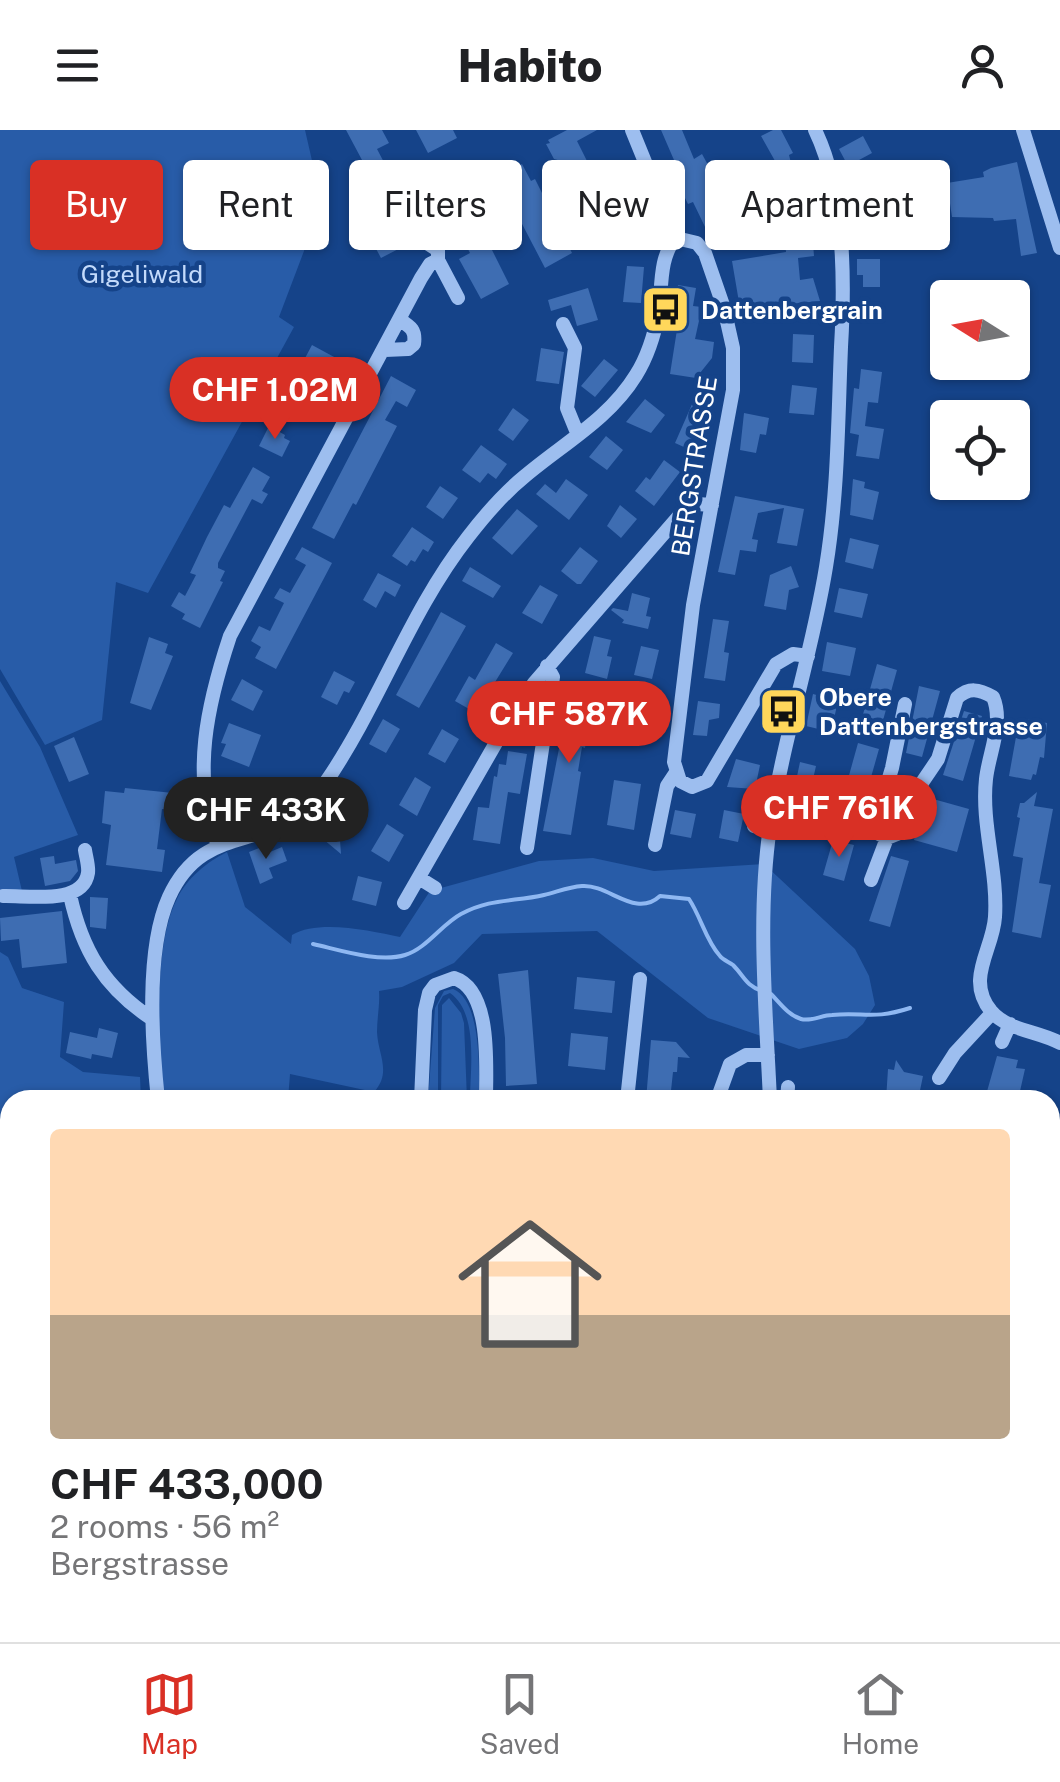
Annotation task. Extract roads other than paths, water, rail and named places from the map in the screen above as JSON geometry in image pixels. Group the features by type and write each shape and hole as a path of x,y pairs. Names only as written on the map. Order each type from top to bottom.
{"street":[{"path":"632,130 644,160"},
{"path":"770,1090 766,878 770,829 808,656 832,518 844,306 837,218 829,173 814,130"},
{"path":"1024,130 1060,248"},
{"name":"BERGSTRASSE","path":"655,845 666,786 675,774 693,606 732,390 733,348 724,308 705,253 685,239"},
{"path":"218,845 207,810 205,728 230,636 438,250"},
{"path":"157,1090 152,1019 158,936 166,904 188,870 218,845 299,814 328,779 340,743 457,552 520,480 621,396 644,361 656,324 669,250"},
{"path":"434,262 458,298"},
{"path":"385,350 414,344 416,334 400,320"},
{"path":"563,324 575,348 567,408 578,435"},
{"path":"404,902 496,741 547,666 686,508 712,505"},
{"path":"675,774 692,787 708,781 776,664 793,654 808,656"},
{"path":"528,848 554,678 547,666"},
{"path":"905,704 877,818 879,834 887,838 896,836 904,827 914,793 938,759 956,698 972,690 982,690 993,697 998,718 985,784 995,916 979,978 984,1001 992,1013 1060,1043"},
{"path":"754,826 770,829"},
{"path":"871,880 887,838"},
{"path":"3,896 70,895 84,884 89,872 85,850"},
{"path":"418,878 436,888"},
{"path":"70,895 84,946 122,996 152,1019"},
{"path":"422,1090 427,1000 435,985 454,978 469,985 478,1002 486,1090"},
{"path":"628,1090 640,979"},
{"path":"939,1078 955,1053 992,1013"},
{"path":"1002,1042 1010,1024"},
{"path":"720,1090 730,1064 746,1055 768,1055"}],"waterway":[{"path":"313,944 372,957 405,955 472,909 572,887 592,887 641,904 660,896 689,899 715,950 762,991"},
{"path":"771,994 788,1012 805,1020 832,1015 887,1014 910,1008"}],"place":[{"name":"Dattenbergrain","path":"666,310"},
{"name":"Obere Dattenbergstrasse","path":"784,711"}],"park label":[{"name":"Gigeliwald","path":"142,274"}]}
